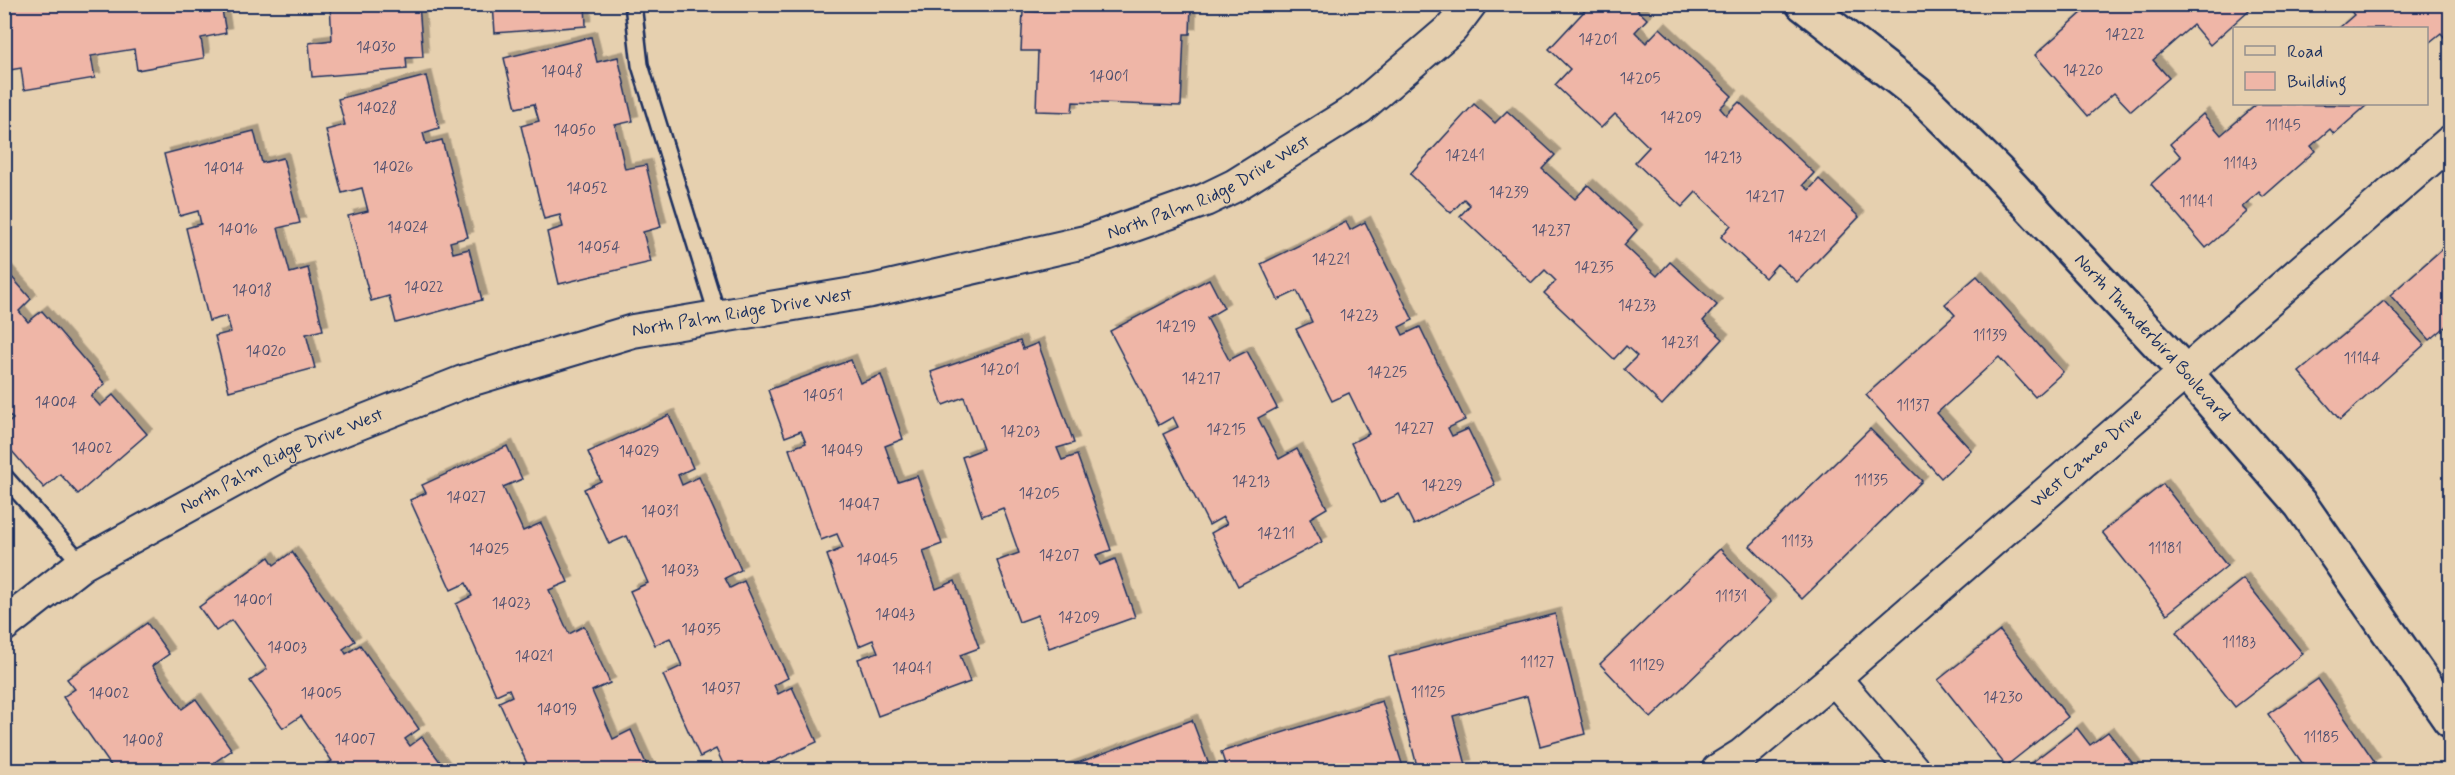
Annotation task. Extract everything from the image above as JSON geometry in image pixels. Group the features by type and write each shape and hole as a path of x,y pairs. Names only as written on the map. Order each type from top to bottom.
{"street":[{"name":"North Palm Ridge Drive West","path":"4,625 82,564 286,452 463,382 633,331 870,291 1089,241 1205,200 1234,186 1359,108 1452,28 1470,4"},
{"name":"North Thunderbird Boulevard","path":"1803,4 1923,98 1997,171 2186,373 2301,505 2451,720"},
{"name":"West Cameo Drive","path":"1718,771 1742,755 1834,678 2451,142"},
{"path":"1834,678 1913,771"}],"lane":[{"path":"633,4 640,65 718,317"},
{"path":"4,476 82,564"}],"building":[{"path":"4,4 221,4 226,33 201,38 204,58 137,70 134,49 91,56 95,78 24,90 21,68 4,71"},
{"path":"330,4 419,4 423,57 406,58 407,69 312,77 309,43 332,40"},
{"path":"493,4 585,4 586,26 495,33"},
{"path":"1043,4 1191,4 1190,34 1184,34 1181,106 1073,102 1072,112 1036,111 1038,51 1021,51 1023,11 1042,12"},
{"path":"1591,4 1631,4 1647,19 1635,32 1646,43 1660,28 1732,96 1720,108 1726,115 1739,102 1814,173 1803,185 1809,190 1819,179 1859,217 1797,282 1777,264 1765,278 1721,237 1731,225 1696,192 1682,207 1635,162 1649,147 1615,114 1601,128 1555,85 1570,69 1549,49"},
{"path":"2092,4 2245,4 2249,10 2210,45 2193,25 2153,60 2169,78 2131,111 2114,93 2088,116 2035,55"},
{"path":"2345,4 2450,4 2450,32 2444,37 2441,33 2428,43 2428,27 2340,27 2354,15"},
{"path":"591,37 597,62 618,57 633,121 615,125 625,169 646,165 661,227 643,232 651,262 559,284 547,232 563,227 560,215 544,219 521,126 539,121 534,104 516,108 504,58"},
{"path":"426,76 439,128 423,133 426,144 442,140 468,237 450,242 453,253 469,249 482,300 396,323 389,296 371,301 348,216 368,211 362,188 342,193 326,130 345,125 338,99"},
{"path":"1474,104 1495,123 1507,111 1555,155 1542,169 1575,199 1588,185 1637,230 1624,245 1657,276 1670,262 1717,305 1703,321 1723,339 1662,405 1624,369 1637,356 1626,346 1614,359 1544,293 1556,281 1545,270 1532,283 1460,216 1470,205 1464,199 1451,213 1410,174"},
{"path":"2256,105 2367,105 2334,134 2330,129 2311,146 2315,151 2263,197 2259,192 2242,207 2247,212 2206,248 2151,184 2181,157 2170,144 2203,114 2221,135"},
{"path":"254,131 262,163 283,158 300,223 278,228 290,273 308,268 323,330 306,334 315,368 229,391 215,336 231,332 227,316 209,321 186,228 201,224 198,211 180,216 164,154"},
{"path":"1346,222 1350,230 1365,222 1413,320 1399,327 1403,335 1420,327 1465,420 1448,428 1452,436 1468,429 1495,485 1414,525 1399,494 1380,503 1351,443 1369,434 1349,393 1332,401 1296,329 1312,322 1297,291 1278,300 1261,264"},
{"path":"2450,242 2450,323 2430,340 2390,295"},
{"path":"4,268 31,299 19,311 28,322 42,311 105,384 91,396 100,406 113,395 147,434 78,494 60,474 44,488 4,442 4,427 13,419 4,410"},
{"path":"1977,276 2063,372 2035,397 1999,357 1937,413 1971,450 1941,478 1866,395 1955,315 1945,304"},
{"path":"1209,279 1224,308 1207,318 1229,360 1247,351 1277,408 1258,418 1279,459 1297,449 1327,508 1310,518 1322,542 1238,586 1211,533 1227,524 1223,517 1209,525 1163,434 1178,427 1173,417 1159,425 1110,331"},
{"path":"2384,301 2424,345 2340,420 2299,372"},
{"path":"1020,341 1023,349 1038,343 1074,443 1057,448 1062,460 1077,455 1111,550 1096,555 1100,565 1115,559 1135,617 1049,648 1038,615 1019,622 997,561 1019,553 1003,508 982,516 962,457 983,449 964,397 943,405 931,372"},
{"path":"851,360 860,383 881,375 903,439 885,446 898,482 917,476 942,544 923,551 936,589 955,581 979,648 960,655 970,682 878,716 858,659 878,652 873,640 859,646 827,555 843,548 837,534 821,540 789,449 806,443 801,431 785,437 768,390"},
{"path":"669,415 693,468 678,475 682,485 699,477 741,570 725,578 730,588 744,581 788,678 774,685 778,694 792,687 817,742 755,770 726,770 716,749 700,757 663,675 682,666 670,638 655,645 630,591 648,583 627,536 609,544 584,489 601,481 588,452"},
{"path":"1870,429 1922,481 1802,599 1750,546"},
{"path":"507,446 522,479 503,487 523,531 541,523 568,582 549,590 569,634 584,626 610,683 592,691 613,739 631,730 649,770 530,770 499,702 512,696 509,689 496,695 456,604 472,596 466,583 451,590 410,500 426,493 422,485"},
{"path":"2163,484 2227,566 2167,614 2102,532"},
{"path":"1720,549 1771,602 1651,718 1600,664"},
{"path":"292,552 355,641 343,649 346,654 360,645 419,729 405,739 410,746 422,737 446,770 319,770 332,761 301,716 283,728 250,681 267,669 232,620 216,631 199,607 269,557 274,565"},
{"path":"2243,579 2303,654 2235,707 2176,632"},
{"path":"1555,614 1585,734 1540,746 1527,696 1453,716 1466,765 1444,770 1418,770 1389,657"},
{"path":"147,623 169,654 152,666 182,709 196,699 232,750 215,762 221,770 114,770 63,697 75,689 67,679"},
{"path":"2000,631 2068,717 2006,766 1938,680"},
{"path":"2318,679 2375,762 2363,770 2307,770 2268,714"},
{"path":"1382,701 1404,770 1227,770 1221,752"},
{"path":"1192,720 1211,770 1059,770"},
{"path":"2077,728 2090,745 2108,732 2138,770 2022,770"}]}
